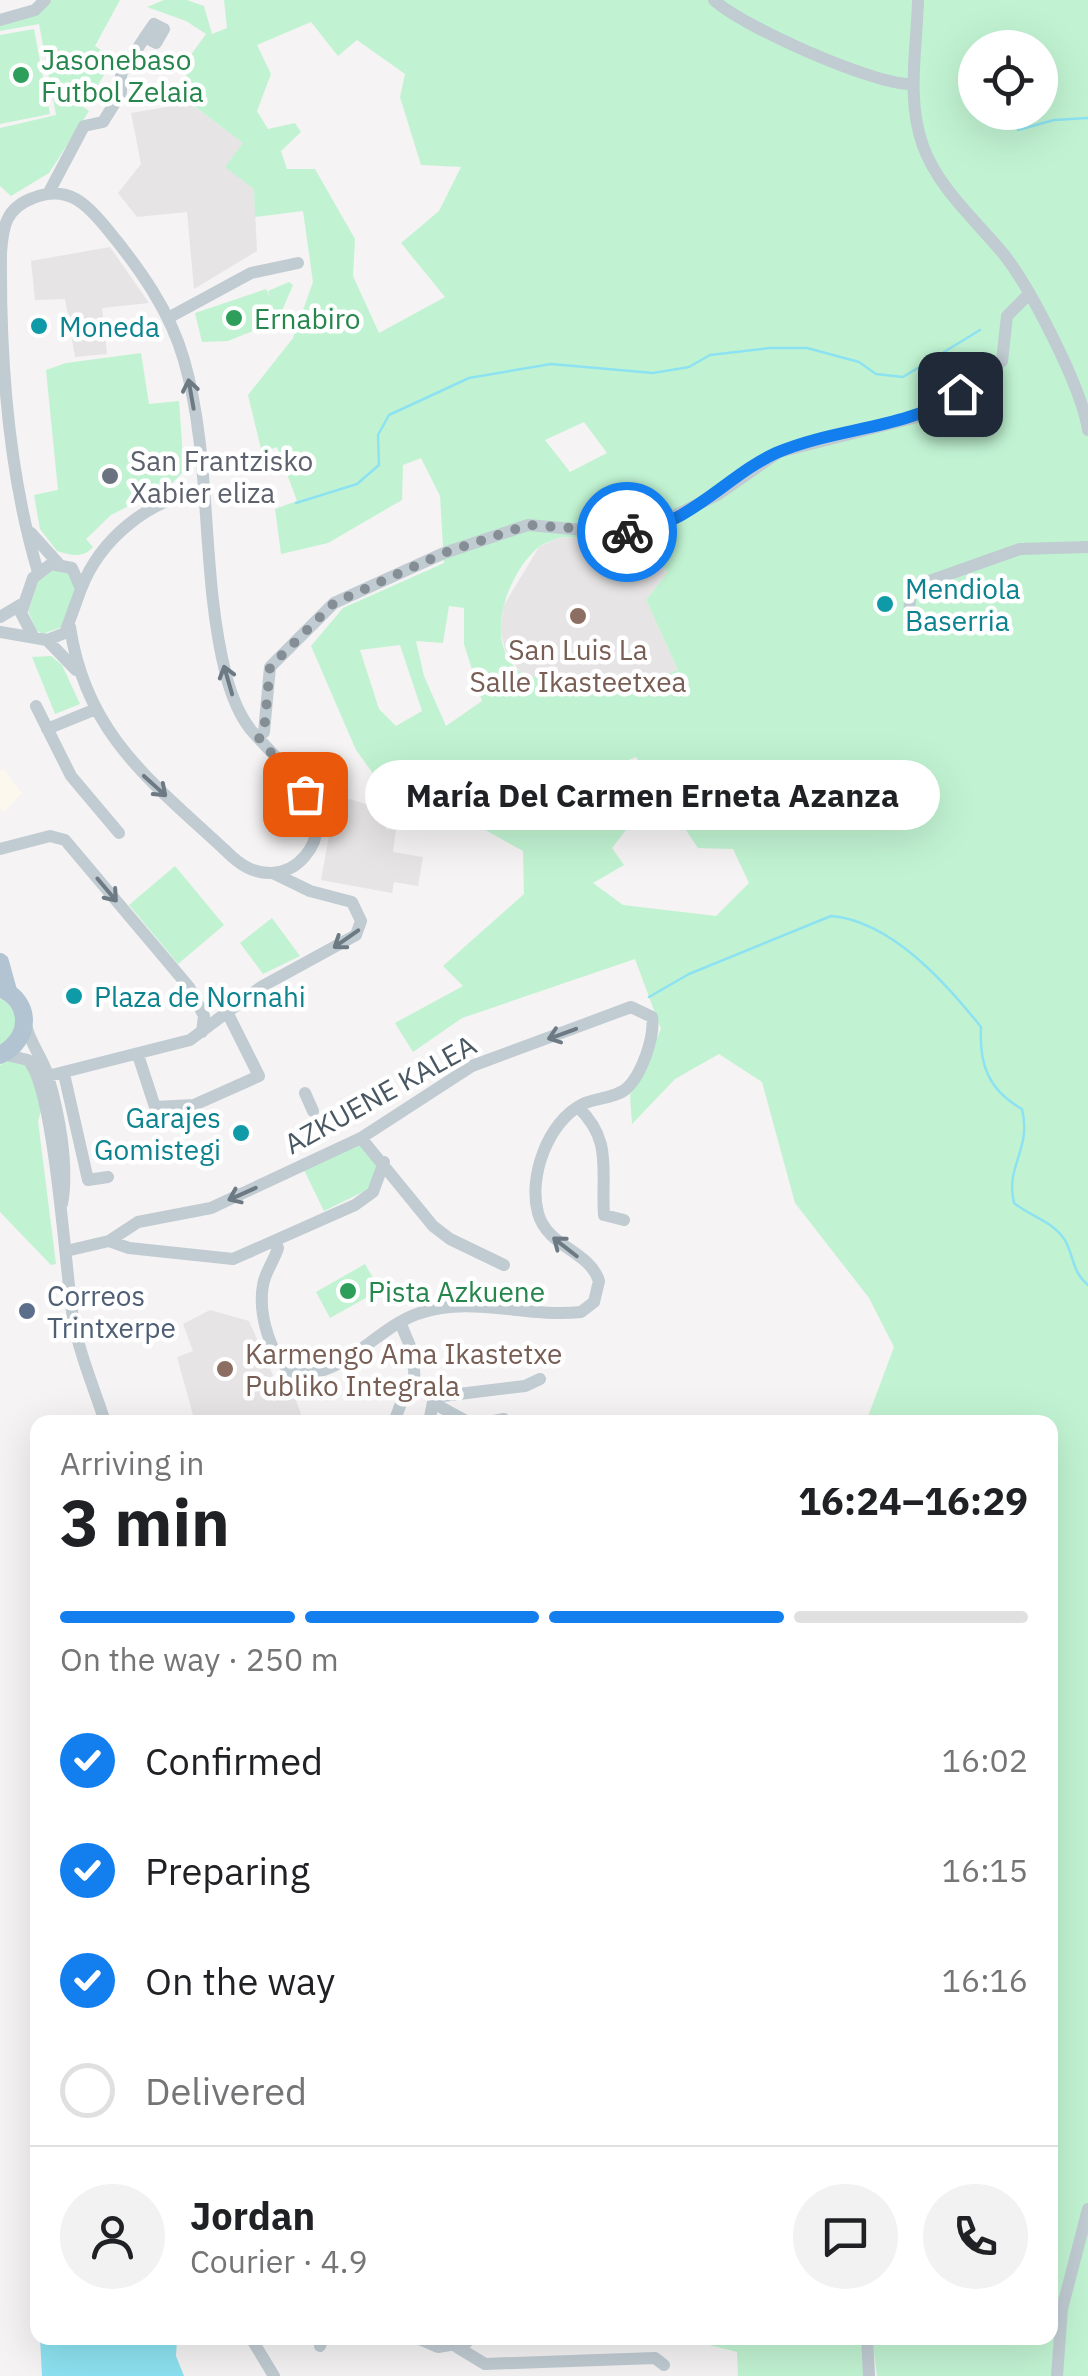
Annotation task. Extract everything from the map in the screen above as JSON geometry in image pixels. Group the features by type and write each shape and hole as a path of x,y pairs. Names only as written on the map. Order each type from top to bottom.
{"main road":[{"path":"0,962 4,990 20,1003 25,1022 19,1042 1,1054"}],"street":[{"path":"0,20 35,10 45,0"},
{"path":"714,0 753,25 832,61 885,80 912,84"},
{"path":"918,0 912,84 922,144 940,178 1001,252 1027,296 1082,399 1088,430"},
{"path":"48,194 84,126 102,122 121,93 120,74 145,37"},
{"path":"33,636 23,621 22,604 38,572 20,488 4,360 0,252 8,215 26,201 62,192 88,206 144,277 168,318 190,385 226,676 240,712 311,803 316,822 314,842 304,857 272,873"},
{"path":"168,318 252,273 298,264"},
{"path":"259,738 264,732 270,667 334,603 444,553 513,528 550,524 634,532 716,494 779,452 847,431 921,416 1002,361 1007,316 1027,296"},
{"path":"48,1076 138,1054 202,1032 261,987 349,940 360,929 358,911 352,902 310,891 272,873 251,870 234,859 136,769 96,710 85,684 70,627 81,589 98,557 141,513 202,491"},
{"path":"27,526 61,564 78,574 81,589"},
{"path":"909,623 910,597 924,583 1020,549 1088,547"},
{"path":"38,572 98,557"},
{"path":"0,617 22,604"},
{"path":"48,640 70,627"},
{"path":"0,632 48,640 66,656 85,684"},
{"path":"36,706 70,776 119,833"},
{"path":"46,729 96,710"},
{"path":"0,849 50,836 65,840 189,987 204,1016 202,1032"},
{"name":"AZKUENE KALEA","path":"109,1241 129,1226 211,1208 361,1138 472,1066 631,1007 652,1017 653,1036 624,1091 578,1107"},
{"path":"138,1054 155,1107 194,1105 259,1076 228,1014"},
{"path":"25,1022 48,1076 65,1188 62,1206"},
{"path":"1,1054 28,1060 40,1078 62,1206 76,1330 103,1415"},
{"path":"64,1074 81,1165 88,1180 108,1177"},
{"path":"305,1094 313,1111"},
{"path":"275,1241 278,1248 266,1275 262,1302 273,1349 286,1368 306,1375 326,1372 400,1322 428,1310 456,1306 569,1313 594,1302 600,1290 596,1272 558,1244 546,1229 535,1197 542,1154 578,1107 596,1123 604,1215 624,1220"},
{"path":"361,1138 433,1226 450,1239 504,1265"},
{"path":"66,1251 109,1241 129,1248 233,1259 373,1192 384,1162"},
{"path":"129,1226 123,1238 129,1248"},
{"path":"397,1415 403,1398 415,1386 413,1353 400,1322"},
{"path":"434,1400 525,1386 540,1379"},
{"path":"415,1386 457,1415"},
{"path":"431,1415 434,1400"},
{"path":"1057,2376 1062,2309 1088,2209"},
{"path":"255,2345 274,2376"},
{"path":"468,2345 495,2364 654,2358 664,2365"},
{"path":"867,2345 869,2376"}],"shaded area":[{"path":"190,103 243,143 254,189 257,251 194,289 187,212 137,217 118,193 141,164 131,113"},
{"path":"110,247 149,303 102,308 107,354 75,357 65,299 35,300 31,261"},
{"name":"San Luis La Salle Ikasteetxea","path":"560,537 653,541 667,573 646,600 678,670 649,682 540,679 519,671 505,650 500,628 504,605 539,547"},
{"path":"4,769 22,793 5,812 0,809 0,771"},
{"path":"349,799 388,811 386,829 396,830 393,852 423,857 418,886 394,882 392,893 321,880 331,824 325,801"},
{"name":"Karmengo Ama Ikastetxe Publiko Integrala","path":"210,1310 249,1321 275,1380 289,1382 301,1415 193,1415 177,1357 193,1351 183,1324"}],"green space":[{"path":"51,0 120,0 95,46 114,59 85,106 66,95 89,111 49,173 11,196 0,186 0,128 56,115 39,24 0,31 0,24"},
{"path":"164,0 187,0 204,6 212,34 227,28 224,0 1088,0 1088,2376 877,2376 873,2345 1058,2345 1058,1415 869,1415 894,1347 869,1298 795,1203 762,1082 719,1054 675,1079 632,1124 630,1095 661,1029 635,959 462,1018 413,1052 395,1023 463,986 443,966 524,894 523,851 428,798 406,819 356,750 311,646 343,608 444,563 440,496 421,458 403,465 402,500 328,543 281,554 275,509 297,501 277,447 262,453 248,395 293,338 313,282 303,211 255,217 254,189 225,167 243,143 190,103 185,63 206,34 186,21 147,7","holes":["311,22 338,56 357,40 405,74 400,97 421,165 461,167 439,211 401,243 445,297 379,333 353,276 355,239 315,169 287,169 281,151 301,132 295,123 268,129 257,111 271,74 257,45","584,422 607,453 570,472 545,440","560,537 653,541 667,573 646,600 678,670 649,682 622,684 562,681 519,671 502,642 503,607 518,573 539,547","449,606 464,608 464,644 482,701 446,726 424,676 416,641 443,643","400,645 422,711 396,726 379,709 360,650","636,757 698,848 733,849 749,883 716,916 623,905 593,883 624,865 612,848 650,799 633,777 598,791 586,777"]},
{"name":"Jasonebaso Futbol Zelaia","path":"34,29 50,114 0,124 0,35"},
{"name":"Ernabiro","path":"289,282 293,285 279,318 274,315 275,322 228,341 202,342 195,313 266,289 270,298 268,291"},
{"path":"141,353 149,404 179,401 184,471 171,484 111,515 86,539 93,547 89,551 76,555 57,551 40,529 34,495 58,490 46,370 66,363"},
{"path":"54,568 70,572 77,586 65,626 42,634 36,630 28,611 39,579"},
{"path":"51,656 62,665 80,704 55,714 32,657"},
{"path":"175,866 224,925 178,964 129,905"},
{"path":"272,918 300,956 263,974 240,943"},
{"path":"0,998 12,1009 15,1022 0,1046"},
{"path":"10,1060 28,1065 42,1108 38,1121 56,1264 51,1265 0,1212 0,1065"},
{"path":"360,1141 381,1163 371,1188 324,1211 303,1168"},
{"path":"365,1264 380,1290 330,1318 316,1292"},
{"path":"709,2345 862,2345 864,2376 738,2376 737,2352"}],"water":[{"path":"40,2345 177,2345 176,2356 184,2376 42,2376"}],"waterway":[{"path":"1058,120 1088,118"},
{"path":"296,503 357,484 379,465 378,435 389,415 469,378 551,364 653,373 689,367 710,355 770,348 807,348 859,362 876,374 903,377 980,330"},
{"path":"649,997 689,974 831,916 853,920 895,941 934,973 981,1027 988,1075 1001,1093 1022,1109 1024,1136 1013,1178 1014,1203 1061,1235 1088,1285"}],"way so far":[{"path":"305,794 259,738 264,732 270,667 334,603 499,532 550,524 627,532"}],"place":[{"name":"Jasonebaso Futbol Zelaia","path":"21,75"},
{"name":"Ernabiro","path":"234,318"},
{"name":"Moneda","path":"39,326"},
{"name":"San Frantzisko Xabier eliza","path":"110,476"},
{"name":"Mendiola Baserria","path":"885,604"},
{"name":"San Luis La Salle Ikasteetxea","path":"578,616"},
{"name":"María Del Carmen Erneta Azanza","path":"305,794"},
{"name":"Plaza de Nornahi","path":"74,996"},
{"name":"Garajes Gomistegi","path":"241,1133"},
{"name":"Pista Azkuene","path":"348,1291"},
{"name":"Correos Trintxerpe","path":"27,1311"},
{"name":"Karmengo Ama Ikastetxe Publiko Integrala","path":"225,1369"}],"route":[{"path":"627,532 654,525 716,494 779,452 847,431 921,416 960,394"}]}
